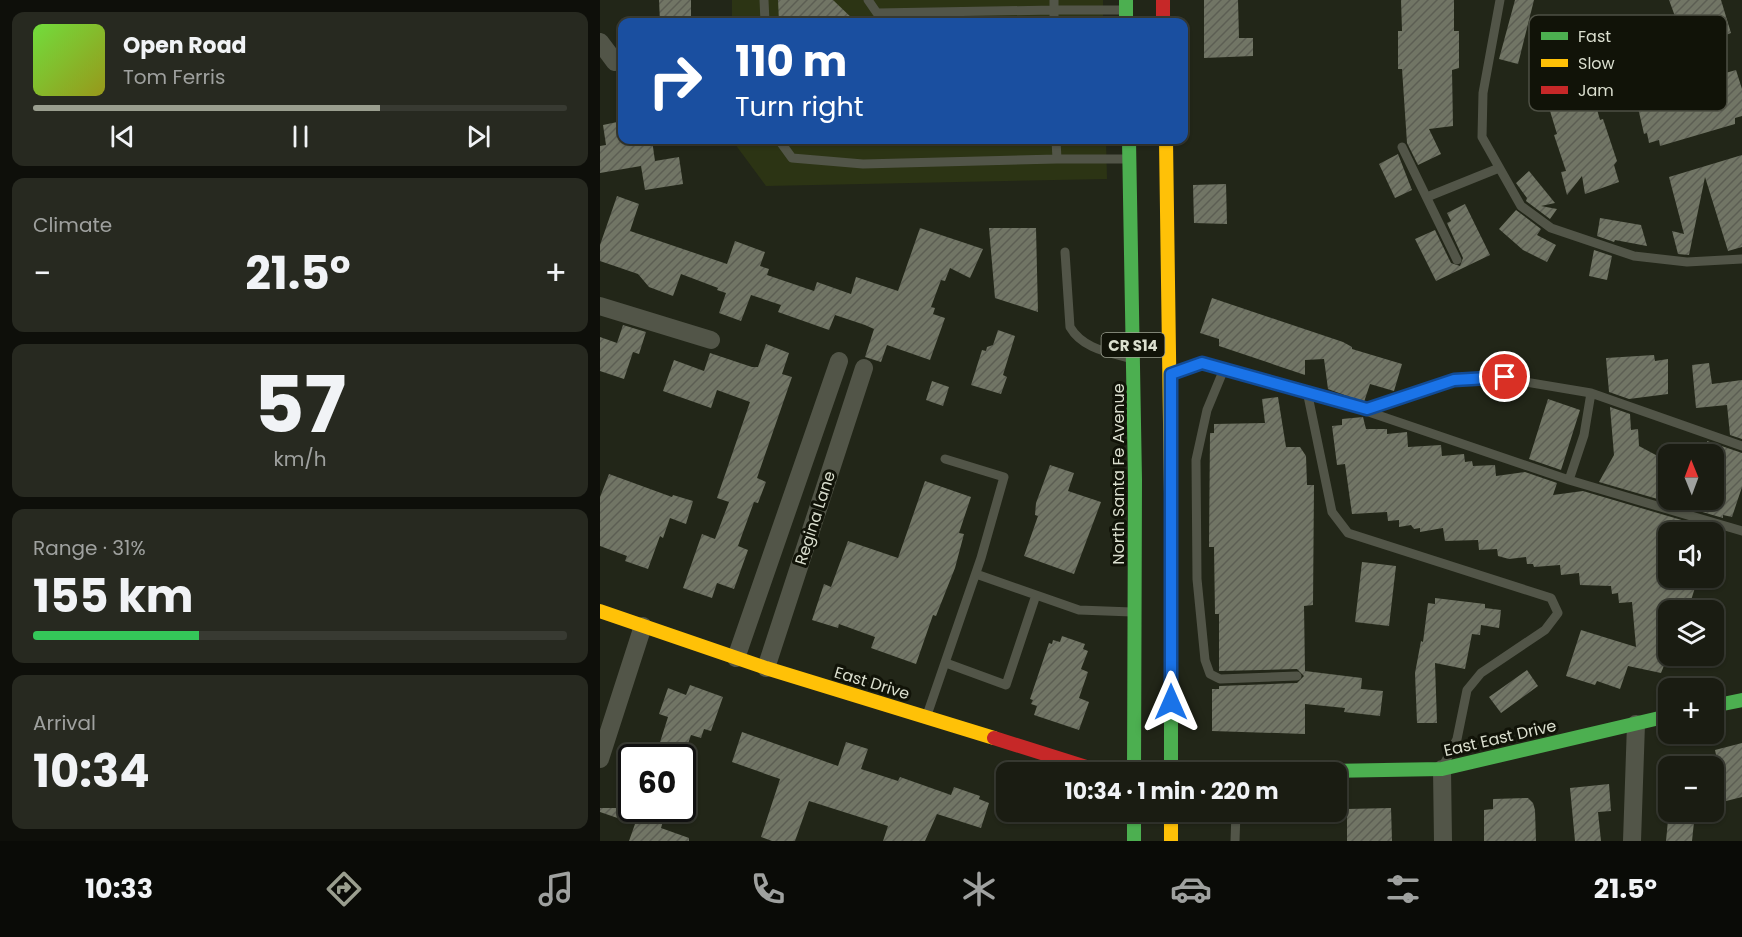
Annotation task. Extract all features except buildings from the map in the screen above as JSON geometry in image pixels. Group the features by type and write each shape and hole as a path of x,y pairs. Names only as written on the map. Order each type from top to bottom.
{"main road":[{"path":"1162,0 1163,18"},
{"name":"North Santa Fe Avenue","path":"1129,144 1133,359 1135,762"},
{"name":"CR S14","path":"1166,144 1171,374 1171,762"},
{"name":"East Drive","path":"600,611 766,668 1070,762"},
{"path":"1724,704 1742,700"},
{"name":"East East Drive","path":"1347,771 1442,769 1658,718"},
{"path":"1134,822 1134,841"},
{"path":"1171,822 1171,841"}],"street":[{"path":"600,42 615,62"},
{"path":"600,306 711,339"},
{"path":"736,657 839,361"},
{"name":"Regina Lane","path":"766,668 864,368"},
{"path":"600,759 643,626"},
{"path":"1632,841 1636,724"},
{"path":"1442,769 1443,841"}],"lane":[{"path":"764,0 765,18"},
{"path":"868,0 877,13 1054,5 1126,11"},
{"path":"1500,0 1483,93 1482,137 1521,206 1551,228 1635,256 1687,262 1742,259"},
{"path":"782,144 792,158 863,164 1129,159"},
{"path":"1056,144 1057,159"},
{"path":"1402,147 1457,260"},
{"path":"1427,197 1499,168"},
{"path":"1065,252 1070,327 1075,336 1098,349 1133,359"},
{"path":"1171,374 1202,363 1306,391 1367,409 1569,480 1742,531"},
{"path":"1224,369 1206,410 1196,460 1197,579 1204,660 1210,674 1220,679 1297,676"},
{"path":"1367,409 1454,380 1490,376 1591,393 1742,446"},
{"path":"1306,391 1332,512 1348,533 1551,598 1558,613 1545,630 1481,673 1467,690 1457,739 1442,769"},
{"path":"1569,480 1584,435 1591,393"},
{"path":"927,717 976,574 1004,477 945,459"},
{"path":"976,574 1079,610 1135,613"},
{"path":"946,663 1006,685 1036,595"},
{"path":"1235,841 1236,822"}],"shaded area":[{"path":"732,0 1103,0 1103,18 732,18"},
{"path":"735,144 1106,144 1107,179 766,186"}],"traffic: fast":[{"path":"1126,0 1126,18"},
{"path":"1129,144 1135,480 1134,762"},
{"path":"1171,494 1171,762"},
{"path":"1724,704 1742,700"},
{"path":"1347,771 1442,769 1658,718"},
{"path":"1134,822 1134,841"}],"traffic: slow":[{"path":"1166,144 1171,494"},
{"path":"600,611 766,668 994,738"},
{"path":"1171,822 1171,841"}],"traffic: jam":[{"path":"1163,0 1163,18"},
{"path":"994,738 1070,762"}],"route":[{"path":"1171,702 1171,374 1202,363 1367,409 1403,395 1454,380 1490,376 1505,377"}]}
